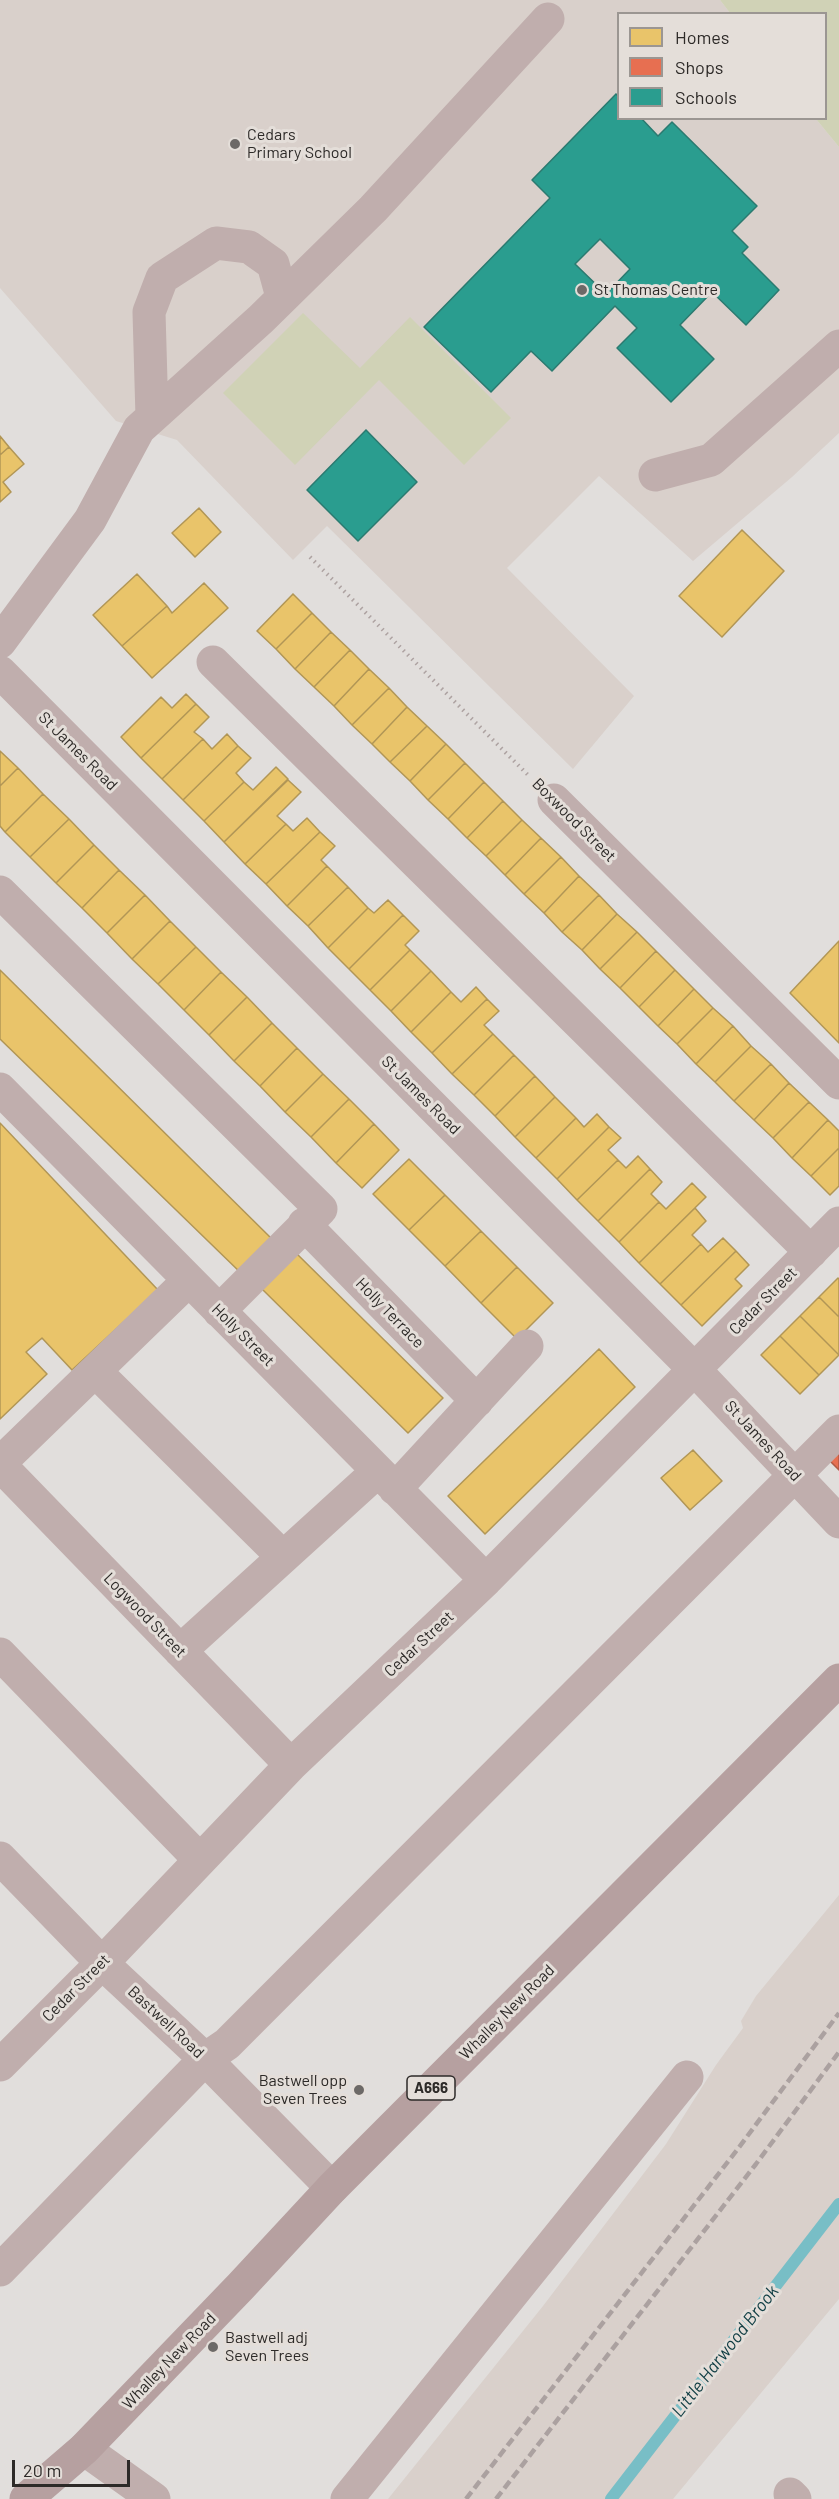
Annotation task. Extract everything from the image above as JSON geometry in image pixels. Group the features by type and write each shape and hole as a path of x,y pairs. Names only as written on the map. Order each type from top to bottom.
{"highway":[{"name":"Whalley New Road","path":"26,2499 84,2449 332,2188 837,1686"}],"street":[{"path":"0,642 90,520 139,429 261,319 373,209 548,19"},
{"path":"152,417 149,312 162,278 216,243 249,247 273,264 282,297"},
{"path":"655,475 711,459 839,346"},
{"path":"213,662 811,1252"},
{"name":"St James Road","path":"0,672 695,1370 839,1522"},
{"name":"Boxwood Street","path":"554,800 839,1083"},
{"path":"0,892 321,1209 219,1311"},
{"name":"Holly Street","path":"0,1090 486,1580"},
{"name":"Holly Terrace","path":"304,1224 477,1401"},
{"name":"Cedar Street","path":"0,2065 102,1963 291,1765 486,1580 839,1224"},
{"path":"0,1464 189,1280"},
{"path":"180,1651 283,1557 386,1480 477,1401 527,1346"},
{"path":"95,1371 283,1557"},
{"path":"0,2270 205,2059 227,2044 839,1431"},
{"name":"Logwood Street","path":"0,1464 291,1765"},
{"path":"0,1654 200,1860"},
{"name":"Bastwell Road","path":"0,1858 102,1963 205,2059 332,2188"},
{"path":"347,2499 687,2077"},
{"path":"84,2449 154,2499"}],"path":[{"name":"Boxwood Street","path":"310,557 554,800"}],"shaded area":[{"name":"St Thomas Centre","path":"0,0 720,0 729,12 617,12 617,120 817,120 839,147 839,433 792,477 693,561 599,476 507,568 634,696 573,769 327,526 293,560 177,440 116,421 0,288"},
{"path":"839,1895 839,2299 673,2499 388,2499 543,2306 666,2144 716,2065 743,2028 741,2021 756,1996"}],"green space":[{"path":"720,0 839,0 839,147 817,120 827,120 827,12 729,12"},
{"path":"303,313 360,368 410,317 511,418 464,465 379,380 295,465 223,393"}],"building: Homes":[{"path":"0,436 9,447 0,455"},
{"path":"9,447 24,464 3,482 11,492 0,502 0,455"},
{"path":"199,508 221,532 195,557 172,533"},
{"path":"742,530 784,571 722,637 679,596"},
{"path":"137,574 167,606 122,646 93,615"},
{"path":"204,583 228,608 152,678 122,646 167,606 172,613"},
{"path":"293,594 312,613 276,649 257,631"},
{"path":"312,613 331,632 295,669 276,649"},
{"path":"331,632 350,650 314,687 295,669"},
{"path":"350,650 369,669 334,706 314,687"},
{"path":"369,669 389,688 352,725 334,706"},
{"path":"389,688 407,707 372,744 352,725"},
{"path":"186,694 196,704 141,758 121,737 161,697 172,708"},
{"path":"196,704 209,717 194,732 203,739 162,779 141,758"},
{"path":"407,707 427,726 390,762 372,744"},
{"path":"427,726 446,744 410,781 390,762"},
{"path":"227,734 238,746 183,800 162,779 203,739 212,749"},
{"path":"446,744 465,763 428,800 410,781"},
{"path":"238,746 251,758 236,773 244,782 204,821 183,800"},
{"path":"0,751 18,768 0,786"},
{"path":"465,763 484,782 448,819 428,800"},
{"path":"276,767 288,779 224,842 204,821 244,782 253,790"},
{"path":"18,768 43,794 5,832 0,826 0,786"},
{"path":"288,780 301,792 277,816 286,824 245,864 224,842"},
{"path":"484,782 503,801 467,838 448,819"},
{"path":"43,794 69,819 30,857 5,832"},
{"path":"503,801 522,820 486,856 467,838"},
{"path":"307,818 320,832 266,884 245,864 286,824 293,831"},
{"path":"69,819 94,845 56,883 30,857"},
{"path":"522,820 541,838 505,875 486,856"},
{"path":"320,832 335,846 321,860 327,866 287,906 266,884"},
{"path":"541,838 561,857 524,894 505,875"},
{"path":"94,845 119,870 82,908 56,883"},
{"path":"561,857 579,876 544,913 524,894"},
{"path":"327,866 348,887 308,926 287,906"},
{"path":"119,870 145,895 107,933 82,908"},
{"path":"579,876 599,895 562,932 544,913"},
{"path":"348,887 368,908 328,948 308,926"},
{"path":"145,895 170,921 132,959 107,933"},
{"path":"599,895 617,914 582,950 562,932"},
{"path":"388,900 403,915 349,969 328,948 368,908 374,913"},
{"path":"617,914 637,932 600,969 582,950"},
{"path":"403,915 419,931 405,945 410,950 370,990 349,969"},
{"path":"170,921 196,947 158,984 132,959"},
{"path":"637,932 656,951 620,988 600,969"},
{"path":"839,941 839,1043 790,993"},
{"path":"196,947 221,972 184,1010 158,984"},
{"path":"410,950 431,971 391,1011 370,990"},
{"path":"656,951 675,970 639,1007 620,988"},
{"path":"0,970 275,1242 244,1276 0,1039"},
{"path":"675,970 694,989 658,1026 639,1007"},
{"path":"431,971 451,992 411,1032 391,1011"},
{"path":"221,972 247,997 209,1035 184,1010"},
{"path":"476,987 487,999 432,1053 411,1032 451,992 461,1002"},
{"path":"694,989 713,1008 677,1044 658,1026"},
{"path":"247,997 272,1023 234,1061 209,1035"},
{"path":"487,999 499,1011 484,1025 493,1034 452,1074 432,1053"},
{"path":"713,1008 733,1026 696,1064 677,1044"},
{"path":"272,1023 297,1048 260,1086 234,1061"},
{"path":"733,1026 751,1046 715,1082 696,1064"},
{"path":"493,1034 514,1055 474,1095 452,1074"},
{"path":"751,1046 771,1064 734,1101 715,1082"},
{"path":"297,1048 323,1074 285,1112 260,1086"},
{"path":"514,1055 535,1076 495,1116 474,1095"},
{"path":"771,1064 789,1083 754,1120 734,1101"},
{"path":"323,1074 349,1099 311,1137 285,1112"},
{"path":"535,1076 555,1097 515,1137 495,1116"},
{"path":"789,1083 809,1102 773,1138 754,1120"},
{"path":"555,1097 576,1118 536,1158 515,1137"},
{"path":"349,1099 374,1124 336,1163 311,1137"},
{"path":"809,1102 828,1120 792,1158 773,1138"},
{"path":"597,1114 609,1127 557,1179 536,1158 576,1118 584,1127"},
{"path":"828,1120 839,1131 839,1148 811,1176 792,1158"},
{"path":"0,1123 158,1290 72,1370 42,1338 26,1352 47,1374 0,1419"},
{"path":"374,1124 399,1150 362,1188 336,1163"},
{"path":"609,1127 621,1138 608,1150 618,1160 577,1200 557,1179"},
{"path":"839,1148 839,1186 830,1195 811,1176"},
{"path":"638,1156 650,1169 598,1221 577,1200 618,1160 626,1168"},
{"path":"409,1159 445,1195 409,1230 373,1194"},
{"path":"650,1169 662,1182 651,1194 659,1202 619,1242 598,1221"},
{"path":"692,1183 706,1197 639,1263 619,1242 659,1202 666,1209"},
{"path":"445,1195 481,1231 445,1266 409,1230"},
{"path":"695,1208 706,1221 692,1235 701,1244 660,1284 639,1263"},
{"path":"481,1231 517,1267 481,1303 445,1266"},
{"path":"723,1238 736,1251 681,1305 660,1284 701,1244 708,1252"},
{"path":"736,1251 749,1265 735,1279 742,1286 702,1326 681,1305"},
{"path":"297,1254 443,1398 408,1433 262,1289"},
{"path":"517,1267 553,1303 517,1339 481,1303"},
{"path":"839,1279 839,1317 819,1297"},
{"path":"819,1297 839,1317 839,1355 800,1316"},
{"path":"800,1316 839,1355 819,1375 780,1336"},
{"path":"780,1336 819,1375 800,1394 761,1355"},
{"path":"599,1349 635,1387 485,1534 448,1496"},
{"path":"693,1450 722,1481 690,1510 661,1478"}],"building: Shops":[{"path":"839,1445 839,1470 827,1458"}],"building: Schools":[{"path":"616,94 617,120 643,120 658,136 672,122 757,206 732,231 748,247 742,253 779,290 746,325 712,292 680,325 714,359 671,402 617,348 637,328 615,306 552,371 531,351 491,392 424,327 550,198 532,180","holes":["600,239 630,269 606,294 575,264"]},
{"path":"366,430 417,482 358,541 307,490"}],"waterway":[{"name":"Little Harwood Brook","path":"611,2499 839,2204"}],"railway":[{"path":"466,2499 737,2150 839,2013"},
{"path":"496,2499 756,2164 839,2052"}],"place":[{"name":"Cedars Primary School","path":"235,144"},
{"name":"St Thomas Centre","path":"582,290"},
{"name":"Bastwell opp Seven Trees","path":"359,2090"},
{"name":"Bastwell adj Seven Trees","path":"213,2347"}]}
